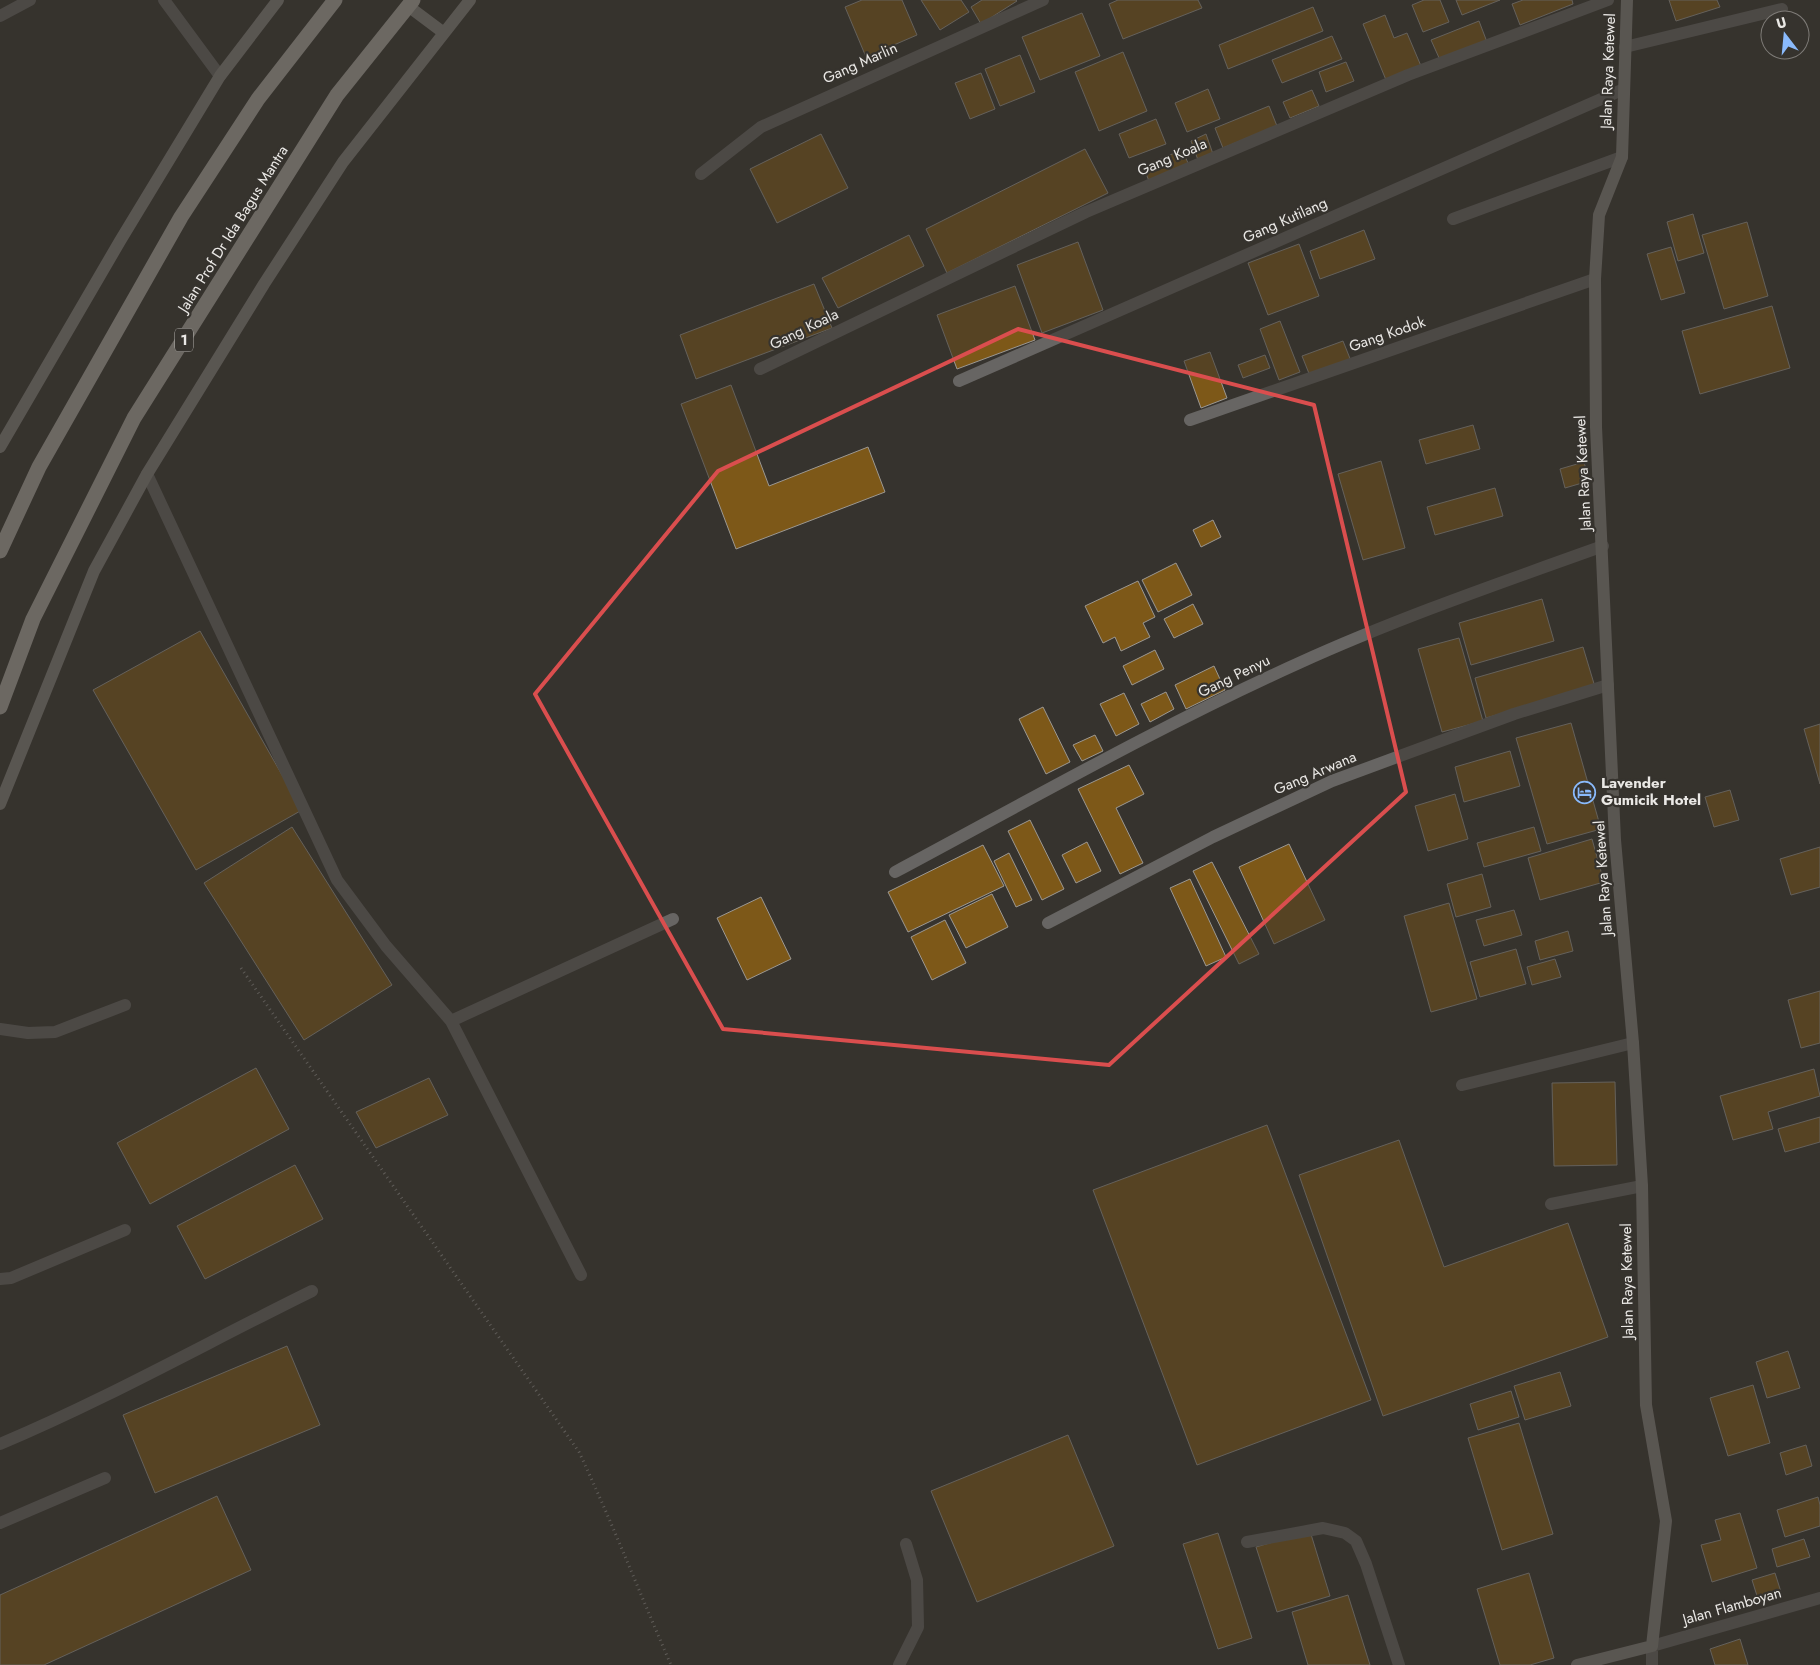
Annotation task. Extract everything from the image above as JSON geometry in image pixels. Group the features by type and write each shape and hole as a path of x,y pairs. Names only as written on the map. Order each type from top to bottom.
{"highway":[{"path":"0,551 39,467 181,217 258,99 335,0"},
{"name":"Jalan Prof Dr Ida Bagus Mantra","path":"0,707 32,619 134,418 337,95 411,3"}],"street":[{"path":"0,16 30,0"},
{"path":"164,0 220,76"},
{"path":"0,447 120,241 220,76 278,0"},
{"path":"0,804 94,571 147,474 264,284 343,162 470,0"},
{"name":"Gang Marlin","path":"701,174 761,127 1043,0"},
{"name":"Gang Koala","path":"760,369 1086,212 1408,75 1608,0"},
{"name":"Jalan Raya Ketewel","path":"1627,0 1622,156 1599,214 1595,279 1596,427 1603,546 1615,840 1633,1043 1642,1186 1646,1405 1666,1521 1652,1646 1652,1665"},
{"path":"411,3 444,32"},
{"path":"1625,47 1782,9"},
{"name":"Gang Kutilang","path":"959,381 1624,89"},
{"path":"1453,219 1622,156"},
{"name":"Gang Kodok","path":"1190,420 1595,279"},
{"path":"147,474 337,880 386,946 451,1021 581,1275"},
{"name":"Gang Penyu","path":"895,872 1172,724 1298,663 1417,612 1603,546"},
{"name":"Gang Arwana","path":"1048,923 1213,837 1332,781 1514,714 1608,685"},
{"path":"451,1021 673,919"},
{"path":"0,1029 28,1033 55,1032 125,1004"},
{"path":"1462,1085 1633,1043"},
{"path":"1551,1204 1642,1186"},
{"path":"0,1279 10,1278 125,1230"},
{"path":"0,1444 126,1388 180,1357 312,1291"},
{"path":"0,1524 105,1478"},
{"path":"1247,1542 1323,1528 1345,1533 1356,1541 1366,1564 1399,1665"},
{"path":"899,1665 918,1627 917,1580 906,1544"},
{"name":"Jalan Flamboyan","path":"1652,1646 1820,1598"},
{"path":"1577,1665 1652,1646"}],"path":[{"path":"241,968 579,1452 606,1510 630,1572 671,1665"}],"highlighted area":[{"path":"1018,329 1314,405 1406,792 1109,1065 723,1029 535,694 718,471"}],"building":[{"path":"862,0 902,0 917,35 866,57 845,7"},
{"path":"921,0 961,0 969,12 940,30"},
{"path":"982,0 1017,1 981,24 971,7"},
{"path":"1118,0 1198,0 1202,8 1123,39 1109,4"},
{"path":"1424,0 1440,0 1449,22 1423,32 1412,5"},
{"path":"1456,0 1500,0 1462,15"},
{"path":"1523,0 1572,0 1573,4 1520,25 1512,4"},
{"path":"1669,0 1717,0 1720,7 1676,21"},
{"path":"1313,7 1323,31 1228,69 1219,45"},
{"path":"1082,13 1100,56 1040,80 1022,37"},
{"path":"1385,15 1394,38 1407,33 1421,66 1386,80 1363,24"},
{"path":"1479,21 1487,42 1440,60 1431,40"},
{"path":"1332,36 1342,59 1282,83 1272,60"},
{"path":"1123,52 1147,111 1099,131 1075,72"},
{"path":"1020,55 1035,92 1000,106 985,69"},
{"path":"1346,62 1354,81 1326,92 1319,72"},
{"path":"981,73 995,109 970,119 955,83"},
{"path":"1208,89 1220,119 1187,132 1175,103"},
{"path":"1312,90 1319,106 1290,118 1283,102"},
{"path":"1269,106 1277,126 1223,148 1215,128"},
{"path":"1156,119 1166,144 1129,158 1119,134"},
{"path":"821,134 848,188 777,223 750,169"},
{"path":"1206,134 1213,154 1198,160 1191,141"},
{"path":"1085,149 1108,193 947,273 926,229"},
{"path":"1182,150 1189,165 1149,181 1143,166"},
{"path":"1693,214 1704,253 1678,261 1667,222"},
{"path":"1747,222 1768,296 1724,309 1702,235"},
{"path":"1364,230 1375,259 1320,279 1310,251"},
{"path":"909,235 924,266 838,308 822,278"},
{"path":"1078,242 1103,310 1042,333 1017,265"},
{"path":"1299,244 1319,296 1268,315 1248,263"},
{"path":"1671,247 1685,293 1661,300 1647,254"},
{"path":"814,284 832,328 696,379 680,335"},
{"path":"1015,286 1035,340 957,369 937,315"},
{"path":"1772,306 1790,368 1700,394 1682,331"},
{"path":"1280,321 1300,372 1279,380 1260,329"},
{"path":"1343,341 1351,361 1310,376 1302,356"},
{"path":"1210,352 1227,398 1201,408 1184,361"},
{"path":"1265,355 1270,368 1243,378 1238,365"},
{"path":"731,385 769,486 868,447 885,492 736,549 681,404"},
{"path":"1473,425 1480,449 1426,464 1419,440"},
{"path":"1381,461 1405,548 1363,560 1338,474"},
{"path":"1584,462 1589,481 1565,488 1560,469"},
{"path":"1495,488 1503,516 1435,535 1427,507"},
{"path":"1213,520 1221,537 1201,547 1193,530"},
{"path":"1176,563 1192,595 1158,612 1142,580"},
{"path":"1138,581 1155,617 1143,623 1150,637 1121,651 1115,637 1103,643 1085,606"},
{"path":"1542,599 1554,641 1471,665 1459,623"},
{"path":"1193,604 1203,624 1174,638 1164,619"},
{"path":"200,631 302,810 196,870 93,690"},
{"path":"1459,638 1483,721 1442,732 1418,649"},
{"path":"1583,647 1595,687 1486,718 1475,678"},
{"path":"1155,650 1164,669 1132,685 1123,666"},
{"path":"1214,666 1225,690 1186,709 1175,685"},
{"path":"1166,692 1174,709 1150,722 1141,704"},
{"path":"1124,693 1139,724 1116,736 1100,704"},
{"path":"1043,707 1070,762 1046,774 1019,719"},
{"path":"1571,723 1601,829 1547,844 1516,738"},
{"path":"1820,724 1820,784 1804,729"},
{"path":"1095,735 1103,751 1082,761 1073,745"},
{"path":"1510,751 1520,786 1464,802 1455,767"},
{"path":"1129,765 1144,794 1116,808 1143,863 1120,874 1078,789"},
{"path":"1730,790 1739,820 1714,827 1705,797"},
{"path":"1455,794 1468,839 1428,851 1415,806"},
{"path":"1030,820 1064,889 1042,900 1008,831"},
{"path":"292,827 392,985 304,1040 204,883"},
{"path":"1534,827 1541,851 1484,867 1477,843"},
{"path":"1592,839 1604,882 1540,900 1528,858"},
{"path":"1087,842 1101,871 1076,883 1062,855"},
{"path":"1289,844 1325,920 1274,944 1239,867"},
{"path":"983,845 1004,886 908,932 888,892"},
{"path":"1820,847 1820,887 1791,895 1780,859"},
{"path":"1009,853 1032,900 1016,907 994,861"},
{"path":"1212,862 1259,954 1239,964 1193,871"},
{"path":"1482,874 1491,907 1456,917 1447,884"},
{"path":"1190,879 1226,957 1206,966 1170,888"},
{"path":"992,894 1008,927 966,948 949,915"},
{"path":"761,897 791,959 747,980 717,918"},
{"path":"1449,903 1477,999 1431,1012 1404,916"},
{"path":"1514,910 1522,935 1484,946 1476,920"},
{"path":"945,920 966,963 932,980 911,937"},
{"path":"1568,931 1573,951 1540,960 1535,941"},
{"path":"1516,949 1526,984 1480,997 1470,962"},
{"path":"1555,959 1561,977 1532,985 1527,967"},
{"path":"1820,991 1820,1043 1801,1048 1788,1000"},
{"path":"256,1068 289,1129 150,1204 117,1143"},
{"path":"1814,1069 1820,1096 1768,1112 1773,1129 1733,1140 1720,1096"},
{"path":"429,1078 448,1115 376,1148 356,1112"},
{"path":"1615,1082 1617,1165 1554,1166 1552,1083"},
{"path":"1820,1117 1820,1142 1785,1152 1778,1129"},
{"path":"1267,1125 1371,1400 1197,1465 1093,1190"},
{"path":"1399,1140 1444,1267 1568,1223 1608,1337 1383,1416 1299,1175"},
{"path":"295,1165 323,1219 205,1279 177,1226"},
{"path":"287,1346 320,1425 155,1493 123,1415"},
{"path":"1788,1351 1800,1388 1767,1398 1756,1362"},
{"path":"1560,1372 1571,1406 1525,1420 1514,1386"},
{"path":"1753,1385 1770,1443 1728,1456 1710,1398"},
{"path":"1511,1391 1519,1417 1478,1430 1470,1404"},
{"path":"1519,1423 1553,1534 1502,1550 1468,1438"},
{"path":"1068,1435 1114,1546 977,1602 931,1491"},
{"path":"1806,1445 1812,1466 1786,1475 1780,1453"},
{"path":"217,1496 251,1570 44,1665 0,1665 0,1595"},
{"path":"1818,1497 1820,1526 1785,1537 1777,1510"},
{"path":"1740,1513 1757,1568 1712,1582 1701,1545 1721,1540 1715,1520"},
{"path":"1310,1531 1330,1596 1277,1612 1256,1547"},
{"path":"1218,1533 1252,1638 1218,1649 1183,1544"},
{"path":"1804,1539 1810,1557 1777,1567 1772,1549"},
{"path":"1529,1573 1554,1658 1530,1665 1500,1665 1477,1589"},
{"path":"1775,1573 1781,1592 1758,1599 1752,1580"},
{"path":"1348,1595 1370,1665 1308,1665 1292,1612"},
{"path":"1740,1639 1748,1665 1715,1665 1710,1649"}],"place":[{"name":"Lavender Gumicik Hotel","path":"1585,792"}]}
